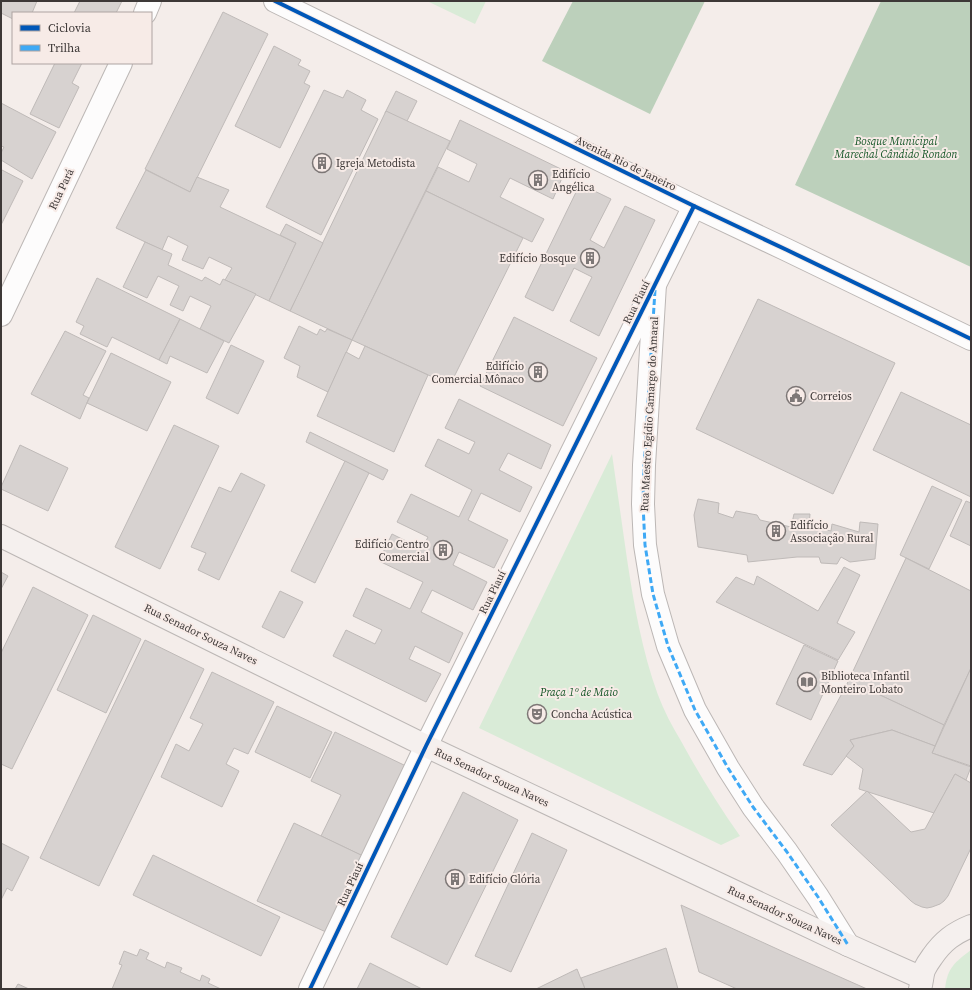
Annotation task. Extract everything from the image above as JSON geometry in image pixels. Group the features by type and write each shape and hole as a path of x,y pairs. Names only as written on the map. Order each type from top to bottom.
{"main road":[{"name":"Rua Senador Souza Naves","path":"1,536 426,746 848,945 921,984"},
{"path":"921,984 924,970 944,942 953,935 971,926"}],"street":[{"path":"145,12 150,1"},
{"name":"Avenida Rio de Janeiro","path":"275,1 694,206 971,338"},
{"name":"Rua Pará","path":"1,315 121,64"},
{"name":"Rua Piauí","path":"310,989 426,746 694,206"},
{"name":"Rua Maestro Egídio Camargo do Amaral","path":"655,284 644,457 643,504 646,545 653,594 668,646 695,710 728,768 753,807 787,852 818,897 848,945"}],"green space":[{"path":"427,1 486,1 475,24"},
{"path":"573,1 705,1 650,114 542,61"},
{"name":"Bosque Municipal Marechal Cândido Rondon","path":"881,1 971,1 971,267 795,185"},
{"name":"Praça 1º de Maio","path":"612,454 627,559 639,628 647,662 658,695 671,724 709,789 740,836 721,845 479,728"},
{"path":"971,950 971,989 945,989 948,976 953,966 960,958"}],"building":[{"path":"1,1 37,1 32,12 12,12 12,18 1,13"},
{"path":"80,1 122,1 116,12 74,12"},
{"path":"223,12 268,34 190,192 145,169"},
{"path":"274,46 301,60 298,65 310,71 304,83 310,86 280,148 235,126"},
{"path":"55,64 82,64 72,83 79,87 59,128 30,114"},
{"name":"Igreja Metodista","path":"324,90 343,98 347,90 366,100 361,110 378,119 321,235 266,207"},
{"path":"396,91 417,101 406,123 385,113"},
{"path":"1,103 56,132 32,179 1,160 1,153 4,147 1,146"},
{"path":"386,111 450,141 352,340 290,311"},
{"name":"Edifício Angélica","path":"460,120 565,171 553,199 510,178 500,197 544,219 532,242 426,191 438,167 469,182 477,164 447,149"},
{"path":"2,170 23,181 1,225 1,172"},
{"path":"146,170 190,192 197,177 229,190 220,207 296,243 269,301 225,280 232,268 209,257 203,269 182,260 188,246 168,236 162,250 116,228"},
{"name":"Edifício Bosque","path":"580,184 611,199 590,240 604,248 625,206 655,220 599,336 570,321 592,277 574,268 553,311 525,297"},
{"path":"426,191 523,238 450,385 352,340"},
{"path":"286,224 323,243 290,311 269,301 296,243 280,235"},
{"path":"145,242 172,254 168,265 202,281 205,277 220,285 223,279 256,294 229,343 200,329 211,306 190,296 183,311 170,305 179,286 158,276 147,298 123,287"},
{"path":"97,278 180,319 159,360 112,337 107,347 80,334 84,326 76,322"},
{"name":"Correios","path":"758,299 895,363 833,494 696,429"},
{"name":"Edifício Comercial Mônaco","path":"514,317 597,358 563,426 480,386"},
{"path":"180,319 224,341 207,373 170,356 167,364 159,360"},
{"path":"299,326 317,335 320,329 325,332 327,329 352,340 328,392 297,377 300,366 284,358"},
{"path":"65,331 106,351 83,395 89,398 80,419 31,394"},
{"path":"231,345 264,361 238,414 206,398"},
{"path":"365,346 428,375 394,452 317,416 346,352 359,359"},
{"path":"111,353 171,382 147,431 87,403"},
{"path":"901,392 971,425 971,497 873,450"},
{"name":"Edifício Centro Comercial","path":"459,399 551,445 541,469 508,453 499,470 532,487 520,512 481,493 468,520 508,540 494,568 459,552 453,565 487,582 473,610 432,590 421,612 463,633 449,663 415,646 409,659 441,674 426,702 333,656 346,630 375,644 382,630 353,616 366,588 410,609 423,582 379,561 392,534 422,549 428,537 397,522 411,494 459,517 472,490 425,466 438,439 469,454 475,442 445,428"},
{"path":"174,425 219,446 160,569 115,547"},
{"path":"310,432 388,470 383,480 306,442"},
{"path":"20,445 68,468 48,511 1,489"},
{"path":"345,461 369,473 315,583 291,571"},
{"path":"241,473 265,485 219,580 198,570 206,553 191,547 219,487 231,492"},
{"path":"932,486 962,500 929,569 900,555"},
{"name":"Edifício Associação Rural","path":"698,499 719,503 718,513 733,518 736,511 757,515 760,520 791,527 794,514 810,514 809,526 831,531 832,524 859,532 860,522 878,524 875,559 850,562 841,557 837,564 821,563 819,557 797,557 748,562 747,555 698,547 694,515"},
{"path":"966,501 971,503 971,546 950,536"},
{"path":"906,558 971,591 971,668 944,725 865,688 863,693 846,686"},
{"path":"844,567 860,575 837,623 855,632 838,660 716,602 736,577 754,585 757,576 818,611"},
{"path":"1,572 8,576 1,589"},
{"path":"33,587 88,615 12,769 1,764 1,653"},
{"path":"280,591 303,602 284,638 262,627"},
{"path":"93,615 141,639 106,713 57,690"},
{"path":"145,640 204,669 99,886 40,858"},
{"name":"Biblioteca Infantil Monteiro Lobato","path":"804,645 838,661 811,720 776,704"},
{"path":"971,668 971,766 932,753"},
{"path":"212,672 274,702 248,754 234,748 226,764 239,771 222,807 161,777 176,744 189,751 203,724 190,718"},
{"path":"846,686 863,693 865,688 944,725 935,746 892,730 850,740 854,746 832,775 803,765"},
{"path":"277,706 332,732 310,778 255,752"},
{"path":"892,730 935,746 932,753 971,767 966,780 955,774 934,813 859,789 863,769 846,756 854,746 850,740"},
{"path":"335,732 406,766 363,856 321,836 341,795 311,781"},
{"path":"955,774 971,783 971,848 948,896 944,901 932,907 922,907 911,901 831,825 867,791 911,832 925,829"},
{"name":"Edifício Glória","path":"463,792 518,820 447,965 391,937"},
{"path":"294,823 363,856 326,932 257,901"},
{"path":"532,833 567,850 511,972 475,956"},
{"path":"1,843 29,857 12,891 7,888 1,900"},
{"path":"153,855 280,917 261,956 133,895"},
{"path":"681,905 867,989 737,989 699,972"},
{"path":"666,948 678,989 585,989 581,978"},
{"path":"140,949 149,953 146,959 165,968 167,962 182,968 180,972 200,981 202,975 210,979 208,983 221,989 112,989 122,965 119,964 124,951 137,956"},
{"path":"370,963 422,989 357,989"},
{"path":"577,969 585,989 536,989"},
{"path":"18,984 29,989 15,989"}],"marked path":[{"path":"655,290 643,504 645,545 653,594 668,646 695,710 728,768 753,807 787,852 818,897 848,945"}],"cycle path":[{"path":"275,1 694,206 971,339"},
{"path":"310,989 426,746 694,206"}],"place":[{"name":"Igreja Metodista","path":"322,163"},
{"name":"Edifício Angélica","path":"538,180"},
{"name":"Edifício Bosque","path":"590,258"},
{"name":"Edifício Comercial Mônaco","path":"538,372"},
{"name":"Correios","path":"796,396"},
{"name":"Edifício Associação Rural","path":"776,531"},
{"name":"Edifício Centro Comercial","path":"443,550"},
{"name":"Biblioteca Infantil Monteiro Lobato","path":"807,682"},
{"name":"Concha Acústica","path":"537,714"},
{"name":"Edifício Glória","path":"455,879"}]}
